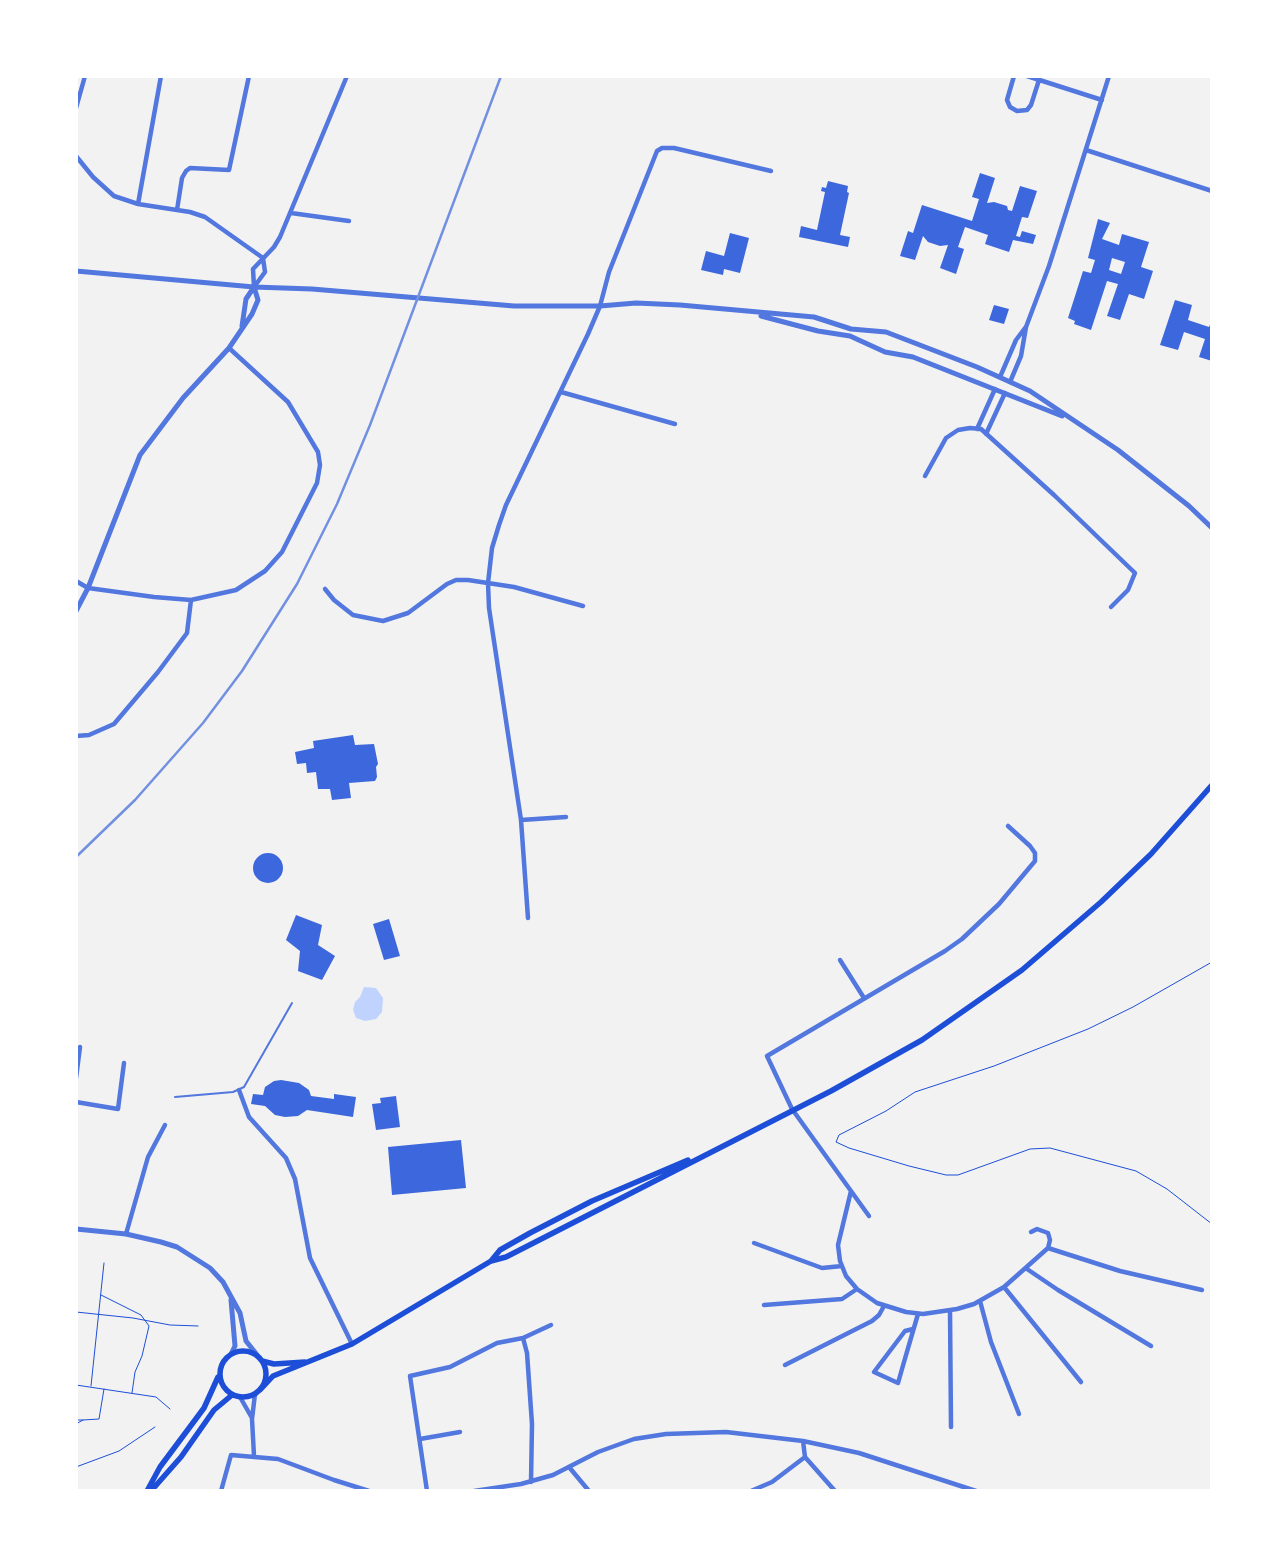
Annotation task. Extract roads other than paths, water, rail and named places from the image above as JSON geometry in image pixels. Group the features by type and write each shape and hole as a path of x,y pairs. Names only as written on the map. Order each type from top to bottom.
{"main road":[{"path":"149,1491 181,1457 214,1410 226,1397 232,1395 247,1397 257,1392 273,1376 352,1344 492,1261 506,1257 873,1069 922,1040 1022,970 1101,902 1151,854 1212,784"},
{"path":"492,1261 500,1250 592,1201 654,1173 708,1152"},
{"path":"149,1491 160,1467 204,1408 223,1362 231,1354 241,1351 274,1364 295,1361 307,1363"},
{"path":"257,1392 266,1374 260,1359"},
{"path":"219,1375 222,1384 232,1395"}],"street":[{"path":"76,108 85,76"},
{"path":"138,204 162,76"},
{"path":"177,210 182,178 186,170 190,168 229,170 249,76"},
{"path":"76,610 88,588 140,455 177,406 229,348 252,314 258,300 254,287 253,269 274,247 291,213 347,76"},
{"path":"1014,76 1007,100 1010,107 1017,111 1027,110 1031,105 1039,80"},
{"path":"1027,76 1102,100"},
{"path":"986,434 1021,356 1026,326 1049,266 1110,76"},
{"path":"528,918 522,820 490,618 488,584 492,548 506,505 600,306 609,272 657,150 674,148 771,170"},
{"path":"1086,150 1212,191"},
{"path":"76,156 104,189 114,196 138,204 177,210 205,217 263,258 265,272 246,299 241,329"},
{"path":"291,213 349,221"},
{"path":"76,271 254,287 514,306 600,306 636,303 814,317 851,329 886,332 1000,377 1030,392 1118,450 1150,474 1212,528"},
{"path":"751,313 818,331 850,336 879,350 912,357 1073,421"},
{"path":"979,429 1016,340 1026,326"},
{"path":"76,581 88,588 154,598 191,600 236,590 258,578 282,552 317,483 320,465 314,442 288,402 229,348"},
{"path":"561,392 675,424"},
{"path":"925,476 946,438 958,430 979,429 1054,495 1135,573 1128,590 1111,607"},
{"path":"325,589 334,600 353,615 383,621 408,613 447,584 456,580 514,587 583,606"},
{"path":"76,736 102,731 114,724 158,672 187,633 191,600"},
{"path":"522,820 566,816"},
{"path":"869,1216 792,1110 767,1056 962,939 999,904 1035,861 1035,853 1030,846 1008,826"},
{"path":"840,960 864,998"},
{"path":"76,1078 80,1047"},
{"path":"76,1102 118,1109 124,1063"},
{"path":"239,1090 249,1117 286,1158 295,1179 310,1258 352,1344"},
{"path":"126,1234 148,1157 165,1126"},
{"path":"851,1191 838,1245 842,1266 851,1283 884,1306 918,1314 950,1310 980,1301 1004,1287 1027,1269 1048,1248 1050,1240 1048,1233 1037,1229 1031,1232"},
{"path":"76,1229 126,1234 161,1242 185,1252 210,1268 223,1282 240,1313 246,1341 260,1359"},
{"path":"754,1242 822,1268 842,1266"},
{"path":"1048,1248 1120,1270 1202,1290"},
{"path":"1027,1269 1151,1346"},
{"path":"1004,1287 1082,1382"},
{"path":"764,1305 842,1299 857,1289"},
{"path":"231,1297 235,1346 231,1354"},
{"path":"980,1301 991,1342 1019,1414"},
{"path":"786,1365 872,1321 879,1315 884,1306"},
{"path":"950,1310 951,1427"},
{"path":"913,1329 905,1331 874,1372 898,1383 918,1314"},
{"path":"427,1491 410,1376 450,1368 497,1343 523,1338 551,1325"},
{"path":"523,1338 527,1353 532,1424 531,1482"},
{"path":"254,1456 252,1419 257,1392"},
{"path":"240,1397 252,1419"},
{"path":"420,1440 460,1432"},
{"path":"474,1491 506,1488 531,1482 618,1444 666,1434 726,1432 803,1441 882,1460 974,1490"},
{"path":"803,1441 805,1457 835,1491"},
{"path":"221,1491 231,1455 254,1456 295,1463 334,1480 369,1491"},
{"path":"751,1491 772,1482 805,1457"},
{"path":"569,1467 589,1491"}],"lane":[{"path":"175,1097 239,1090 244,1086 292,1002"}],"water":[{"path":"364,987 376,988 383,998 382,1012 376,1019 365,1021 356,1018 353,1010 355,1002 360,997"}],"railway":[{"path":"76,857 135,800 203,723 242,671 297,584 337,504 370,425 501,76"}]}
